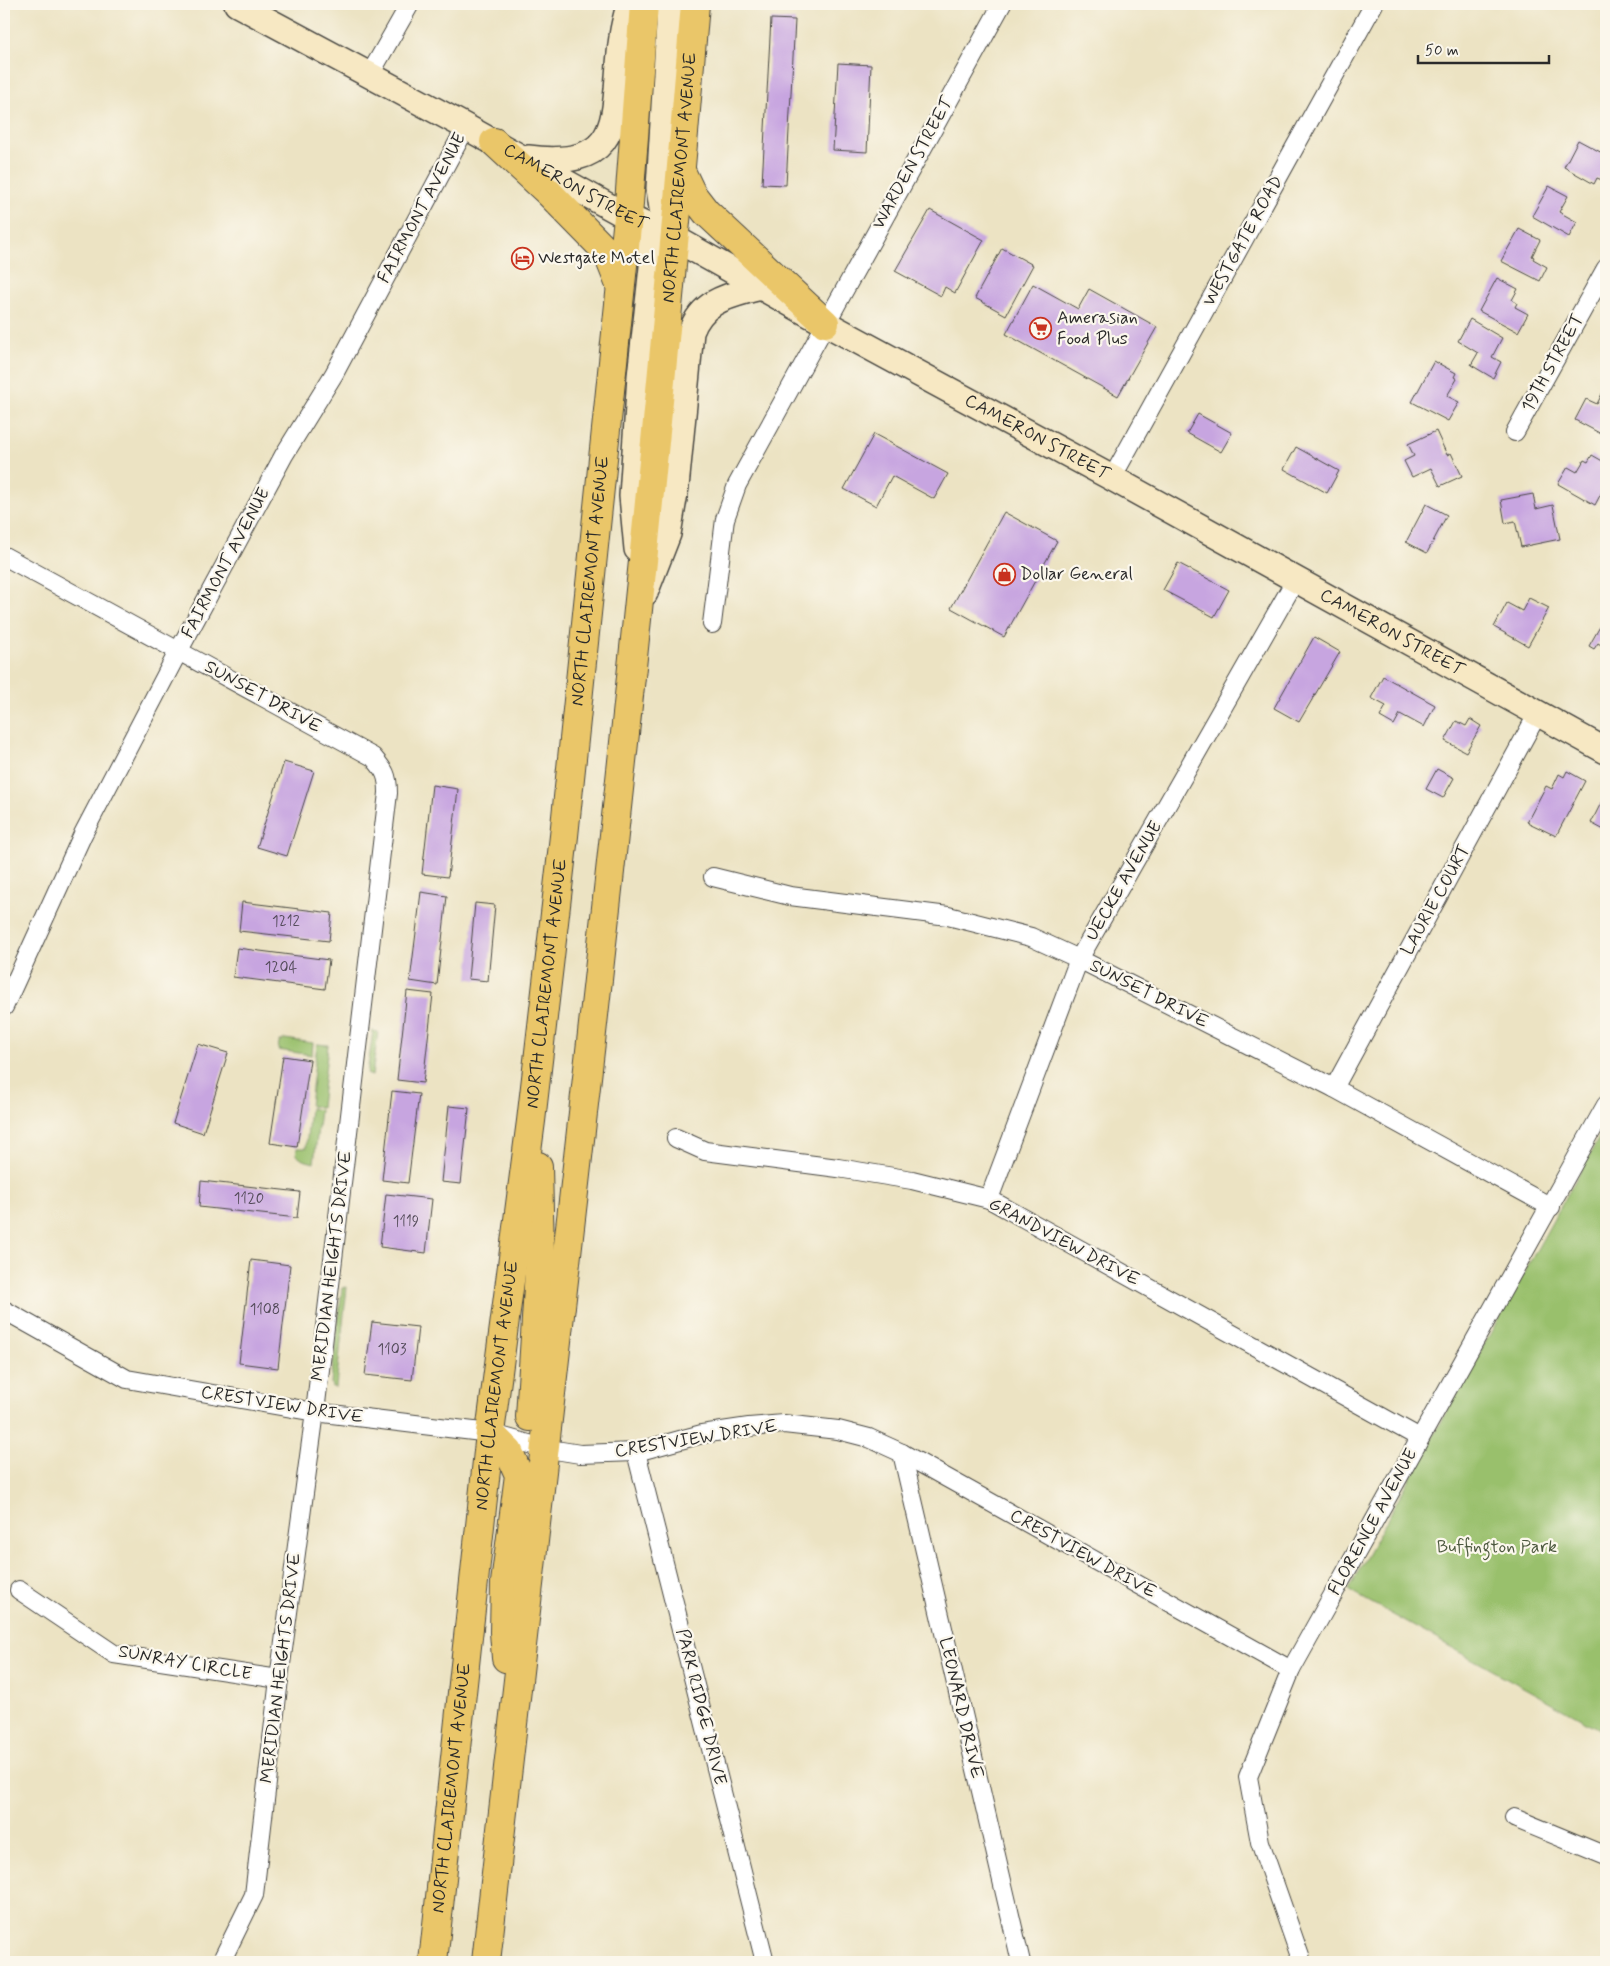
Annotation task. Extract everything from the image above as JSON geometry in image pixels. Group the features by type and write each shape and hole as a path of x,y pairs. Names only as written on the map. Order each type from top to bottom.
{"main road":[{"name":"CAMERON STREET","path":"237,4 494,142 628,217 676,239 825,323 1112,478 1606,751"},
{"path":"521,158 547,161 579,158 594,150 604,139 610,130 616,110 622,38 629,4"},
{"name":"NORTH CLAIREMONT AVENUE","path":"433,1962 490,1433 534,1094 564,836 628,217 644,4"},
{"path":"669,4 670,26 659,188 664,222 676,239"},
{"name":"NORTH CLAIREMONT AVENUE","path":"486,1962 611,860 676,239 695,4"},
{"path":"494,142 549,193 601,246 610,260 620,286"},
{"path":"681,171 692,194 706,212 825,323"},
{"path":"628,217 642,231 653,258 640,376 632,496 640,581"},
{"path":"636,614 668,534 676,487 691,332 696,318 706,308 722,298 760,287"},
{"path":"534,1094 540,1197 540,1254 530,1415 535,1438 543,1448"},
{"path":"490,1433 509,1452 519,1475 505,1583 504,1632 511,1736"}],"street":[{"path":"369,76 410,4"},
{"name":"WARDEN STREET","path":"712,624 725,519 737,485 1002,4"},
{"name":"WESTGATE ROAD","path":"1112,478 1374,4"},
{"name":"FAIRMONT AVENUE","path":"4,1008 83,834 178,652 284,455 334,374 466,127"},
{"name":"19TH STREET","path":"1515,432 1606,268"},
{"name":"SUNSET DRIVE","path":"4,556 373,757 386,772"},
{"name":"UECKE AVENUE","path":"989,1199 1080,959 1296,579"},
{"name":"LAURIE COURT","path":"1334,1088 1538,713"},
{"name":"MERIDIAN HEIGHTS DRIVE","path":"221,1962 254,1895 279,1679 315,1412 388,793 386,772"},
{"name":"SUNSET DRIVE","path":"713,877 790,896 948,916 1031,937 1080,959 1334,1088 1551,1207"},
{"name":"FLORENCE AVENUE","path":"1302,1962 1260,1842 1248,1777 1291,1670 1551,1207 1606,1105"},
{"name":"GRANDVIEW DRIVE","path":"676,1138 705,1152 838,1168 912,1180 989,1199 1420,1438"},
{"name":"CRESTVIEW DRIVE","path":"4,1310 127,1380 315,1412 490,1433 543,1448 580,1454 636,1452 702,1434 784,1424 838,1430 869,1438 902,1453 1291,1670"},
{"name":"PARK RIDGE DRIVE","path":"636,1452 765,1962"},
{"name":"LEONARD DRIVE","path":"902,1453 1021,1962"},
{"name":"SUNRAY CIRCLE","path":"19,1590 114,1654 279,1679"},
{"path":"1514,1818 1606,1856"}],"green space":[{"path":"373,1031 378,1032 372,1076 367,1074"},
{"path":"285,1039 313,1043 312,1055 278,1050 279,1042"},
{"path":"317,1044 328,1045 321,1107 310,1106"},
{"path":"310,1108 320,1110 314,1163 303,1160 296,1155 297,1148 306,1148"},
{"name":"Buffington Park","path":"1606,1125 1606,1733 1348,1590"},
{"path":"347,1287 336,1387 332,1387 342,1288"}],"building":[{"path":"771,19 795,20 786,185 762,184"},
{"path":"838,63 871,65 867,152 833,150"},
{"path":"1578,140 1606,155 1606,172 1602,180 1597,178 1594,184 1564,167"},
{"path":"1549,186 1568,196 1559,212 1577,222 1569,237 1532,216"},
{"path":"930,210 984,240 955,293 945,287 941,296 895,271"},
{"path":"1519,229 1540,240 1532,256 1534,257 1533,259 1547,267 1540,281 1501,261"},
{"path":"1002,248 1033,265 1006,315 975,298"},
{"path":"1497,278 1518,289 1512,300 1517,303 1515,307 1528,314 1518,332 1479,311"},
{"path":"1033,284 1078,309 1089,289 1157,327 1118,396 1006,334"},
{"path":"1470,319 1502,338 1492,357 1501,362 1493,378 1471,365 1478,353 1458,341"},
{"path":"1434,361 1456,373 1454,377 1457,379 1447,396 1459,402 1448,421 1412,402"},
{"path":"1605,388 1605,436 1575,420 1586,399 1597,404"},
{"path":"1198,414 1232,433 1221,452 1187,433"},
{"path":"1436,431 1447,455 1451,453 1462,476 1440,486 1431,468 1412,477 1404,461 1414,456 1408,444"},
{"path":"874,434 948,474 934,499 892,476 876,506 844,489"},
{"path":"1296,447 1339,471 1327,493 1284,469"},
{"path":"1592,455 1606,463 1606,484 1595,505 1558,484 1568,467 1577,472 1584,460 1588,462"},
{"path":"1533,494 1536,509 1553,505 1560,539 1521,547 1515,521 1505,523 1501,500"},
{"path":"1426,504 1447,515 1427,553 1406,542"},
{"name":"Dollar General","path":"1004,512 1057,541 1004,637 951,608"},
{"path":"1178,563 1229,590 1214,617 1163,590"},
{"path":"1529,598 1549,608 1528,646 1494,627 1507,603 1522,611"},
{"path":"1606,616 1606,648 1598,643 1594,649 1589,646"},
{"path":"1314,637 1340,652 1299,722 1274,708"},
{"path":"1383,676 1435,705 1424,727 1400,714 1394,725 1380,717 1386,706 1371,698"},
{"path":"1470,719 1481,726 1466,752 1445,741 1456,721 1466,726"},
{"path":"284,762 314,771 287,856 257,847"},
{"path":"1437,769 1454,778 1443,798 1426,789"},
{"path":"1567,771 1585,781 1556,836 1527,822 1546,786 1552,789 1559,774 1564,777"},
{"path":"432,785 458,789 448,877 422,874"},
{"path":"1602,801 1606,803 1606,831 1591,823"},
{"path":"421,892 447,896 437,985 410,981"},
{"path":"242,902 332,913 329,941 239,931"},
{"path":"475,903 495,905 488,981 468,979"},
{"path":"237,948 329,960 325,989 233,977"},
{"path":"407,991 433,994 423,1083 397,1080"},
{"path":"198,1044 228,1053 203,1133 173,1123"},
{"path":"283,1056 310,1060 297,1147 270,1143"},
{"path":"392,1091 419,1094 408,1183 382,1180"},
{"path":"449,1106 469,1108 461,1184 441,1182"},
{"path":"201,1181 300,1192 297,1218 199,1207"},
{"path":"386,1194 432,1199 426,1253 380,1247"},
{"path":"251,1260 290,1265 278,1368 239,1363"},
{"path":"372,1322 418,1327 412,1380 365,1375"}],"place":[{"name":"Westgate Motel","path":"522,258"},
{"name":"Amerasian Food Plus","path":"1041,328"},
{"name":"Dollar General","path":"1004,574"}]}
